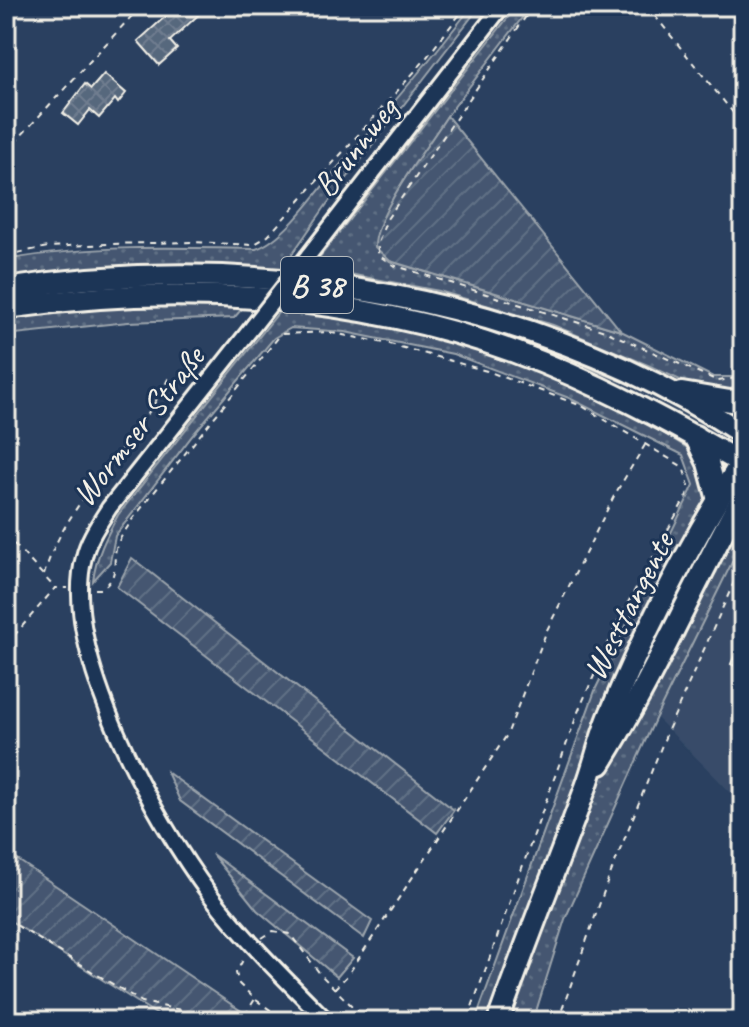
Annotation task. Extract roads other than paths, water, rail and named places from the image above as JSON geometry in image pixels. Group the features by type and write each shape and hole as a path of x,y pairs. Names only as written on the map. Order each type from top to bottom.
{"main road":[{"name":"B 38","path":"6,289 107,277 247,278 395,297 493,320 566,345 674,392 743,434"},
{"name":"B 38","path":"6,308 101,297 197,295 256,297 374,313 514,351 633,404 742,462"},
{"name":"B 38","path":"674,392 730,401 743,399"},
{"path":"695,436 708,463 718,500"},
{"name":"Westtangente","path":"498,1021 602,735 637,651 654,615 742,462"},
{"name":"Westtangente","path":"585,788 640,695 703,567 736,516 743,495"}],"street":[{"name":"Brunnweg","path":"254,325 502,6"},
{"name":"Wormser Straße","path":"254,325 109,508 92,535 83,557 81,617 87,644 122,743 179,849 211,895 254,946 327,1021"}]}
